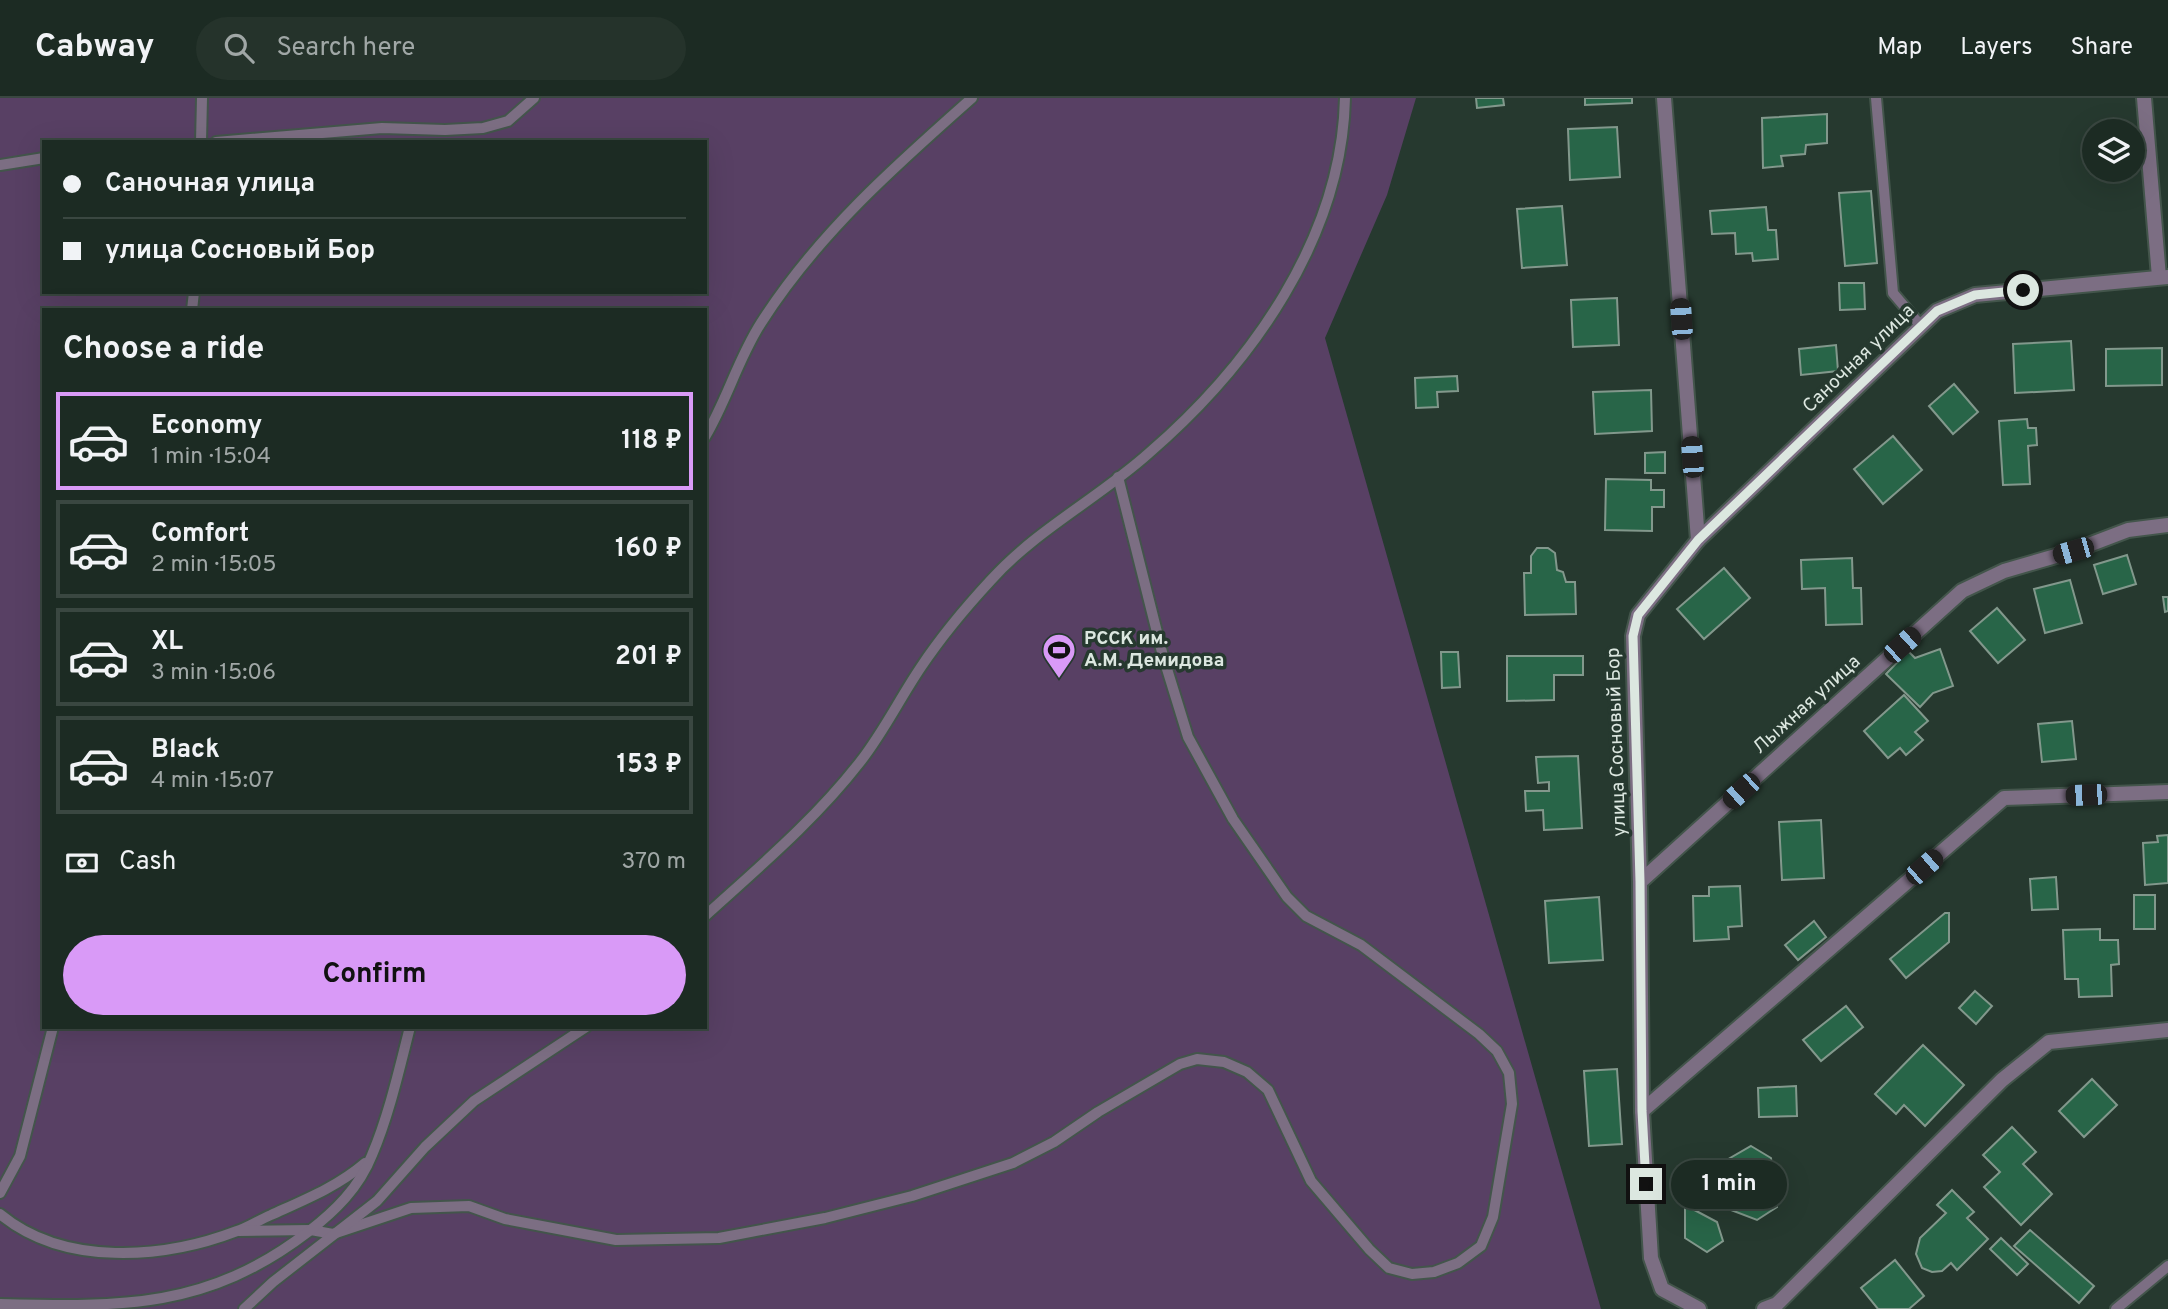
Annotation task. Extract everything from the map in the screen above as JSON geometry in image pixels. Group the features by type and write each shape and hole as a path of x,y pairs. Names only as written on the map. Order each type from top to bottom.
{"street":[{"path":"1664,98 1698,540"},
{"path":"2144,98 2163,277"},
{"name":"Саночная улица","path":"1698,540 1937,311 1975,295 2163,277"},
{"name":"Лыжная улица","path":"1640,881 1962,591 2004,571 2073,551 2128,530 2168,525"},
{"name":"улица Сосновый Бор","path":"1694,1308 1662,1289 1651,1258 1642,1111 1640,881 1633,636 1638,615 1698,540"},
{"path":"1642,1111 2004,798 2168,792"},
{"path":"1765,1309 1777,1304 2002,1080 2049,1042 2168,1030"}],"lane":[{"path":"201,140 202,98"},
{"path":"240,140 382,128 483,128 508,121 534,98"},
{"path":"707,433 761,323 825,237 869,192 972,98"},
{"path":"707,914 807,824 852,771 922,664 991,580 1060,519 1148,454 1236,365 1265,326 1294,276 1329,193 1342,142 1345,98"},
{"path":"1876,98 1893,293 1921,326"},
{"path":"0,165 42,158"},
{"path":"239,1231 311,1230 333,1234 411,1208 469,1206 505,1219 616,1240 719,1238 825,1218 912,1196 1013,1163 1054,1142 1098,1112 1180,1064 1197,1059 1224,1062 1247,1072 1268,1090 1311,1181 1368,1249 1390,1268 1412,1274 1434,1272 1458,1263 1481,1246 1493,1217 1512,1104 1509,1073 1497,1051 1479,1034 1361,945 1307,916 1287,897 1233,820 1188,737 1163,656 1118,477"},
{"path":"0,1193 11,1178 20,1156 53,1029"},
{"path":"0,1304 157,1306 210,1290 275,1256 311,1230 354,1188 372,1156 409,1029"},
{"path":"244,1309 287,1270 377,1201 425,1147 474,1101 583,1029"},
{"path":"0,1214 27,1232 54,1243 97,1252 171,1248 239,1231 335,1185 372,1156"},
{"path":"275,1256 287,1270"},
{"path":"2116,1309 2168,1266"}],"shaded area":[{"name":"РССК им. А.М. Демидова","path":"0,98 1416,98 1387,195 1325,338 1601,1309 0,1309"}],"building":[{"path":"1476,98 1503,98 1504,105 1477,108"},
{"path":"1585,98 1632,98 1632,103 1585,105"},
{"path":"1827,114 1827,143 1806,145 1805,154 1781,156 1783,166 1763,168 1762,118"},
{"path":"1617,127 1620,177 1570,180 1568,129"},
{"path":"1871,191 1877,263 1845,266 1839,193"},
{"path":"1562,206 1567,265 1522,268 1517,209"},
{"path":"1766,207 1768,230 1776,230 1778,259 1753,261 1752,253 1736,254 1735,233 1712,234 1710,211"},
{"path":"1839,283 1864,283 1865,309 1840,310"},
{"path":"1617,298 1619,345 1573,347 1571,300"},
{"path":"2071,341 2074,390 2015,393 2013,344"},
{"path":"1836,345 1838,371 1801,375 1799,349"},
{"path":"2162,348 2162,385 2106,386 2106,349"},
{"path":"1457,376 1458,391 1437,392 1438,407 1416,408 1415,378"},
{"path":"1954,384 1978,412 1953,434 1929,406"},
{"path":"1651,390 1652,431 1595,434 1593,392"},
{"path":"2027,419 2028,428 2036,428 2037,445 2028,446 2030,484 2003,485 1999,421"},
{"path":"1893,436 1922,470 1883,504 1854,469"},
{"path":"1665,452 1665,473 1645,473 1645,453"},
{"path":"1606,479 1651,480 1651,490 1664,490 1664,507 1652,507 1652,531 1605,530"},
{"path":"1537,548 1548,548 1555,553 1557,570 1563,572 1566,582 1575,582 1576,614 1525,615 1524,573 1531,573 1531,556"},
{"path":"2127,555 2136,584 2103,594 2094,565"},
{"path":"1852,558 1853,588 1861,588 1862,624 1826,625 1825,588 1802,589 1801,560"},
{"path":"1724,568 1750,598 1704,639 1677,609"},
{"path":"2070,580 2082,623 2045,633 2034,589"},
{"path":"2163,597 2168,597 2168,611 2165,612"},
{"path":"1997,608 2025,640 1998,663 1970,631"},
{"path":"1940,649 1953,686 1933,693 1920,707 1886,674 1908,651 1915,658"},
{"path":"1441,652 1458,652 1460,687 1442,688"},
{"path":"1507,656 1583,656 1583,675 1554,675 1554,700 1507,701"},
{"path":"1904,695 1928,721 1915,732 1923,740 1906,755 1900,748 1888,758 1864,731"},
{"path":"2072,721 2076,759 2042,762 2038,724"},
{"path":"1578,756 1582,828 1544,830 1543,810 1526,811 1525,791 1549,791 1549,782 1538,783 1536,757"},
{"path":"1821,820 1824,878 1782,880 1779,822"},
{"path":"2168,835 2168,883 2145,885 2143,843 2158,842 2157,836"},
{"path":"2056,877 2058,909 2032,910 2030,879"},
{"path":"1740,886 1742,926 1728,927 1729,939 1694,941 1693,896 1709,896 1709,887"},
{"path":"2134,895 2155,895 2155,929 2134,929"},
{"path":"1599,897 1603,960 1549,963 1545,901"},
{"path":"1945,913 1949,913 1949,942 1906,978 1890,959"},
{"path":"1814,921 1826,937 1798,960 1785,945"},
{"path":"2100,929 2100,940 2118,940 2119,964 2111,965 2112,996 2079,997 2078,979 2065,979 2063,930"},
{"path":"1975,991 1992,1006 1976,1024 1959,1008"},
{"path":"1846,1006 1863,1027 1821,1061 1803,1040"},
{"path":"1923,1045 1964,1085 1925,1126 1904,1105 1896,1114 1875,1094"},
{"path":"1617,1069 1622,1144 1589,1146 1584,1071"},
{"path":"2092,1079 2117,1105 2084,1137 2059,1111"},
{"path":"1796,1086 1797,1116 1759,1117 1758,1088"},
{"path":"2012,1127 2036,1152 2023,1164 2052,1194 2021,1225 1984,1187 2000,1172 1983,1155"},
{"path":"1751,1146 1771,1158 1777,1207 1757,1220 1731,1210 1730,1203 1713,1194 1713,1177 1728,1173 1725,1161"},
{"path":"1952,1190 1974,1212 1967,1218 1988,1239 1957,1270 1951,1263 1942,1271 1932,1272 1922,1268 1916,1254 1920,1238 1946,1213 1937,1205"},
{"path":"1685,1205 1717,1222 1723,1241 1707,1252 1685,1238"},
{"path":"2030,1230 2094,1286 2079,1303 2014,1246"},
{"path":"2001,1238 2028,1264 2017,1275 1990,1249"},
{"path":"1895,1260 1924,1296 1909,1309 1878,1309 1861,1288"}],"place":[{"name":"РССК им. А.М. Демидова","path":"1059,680"}],"route":[{"path":"1646,1184 1642,1111 1640,881 1633,636 1638,615 1698,540 1937,311 1954,301 1975,295 2023,290"}]}
